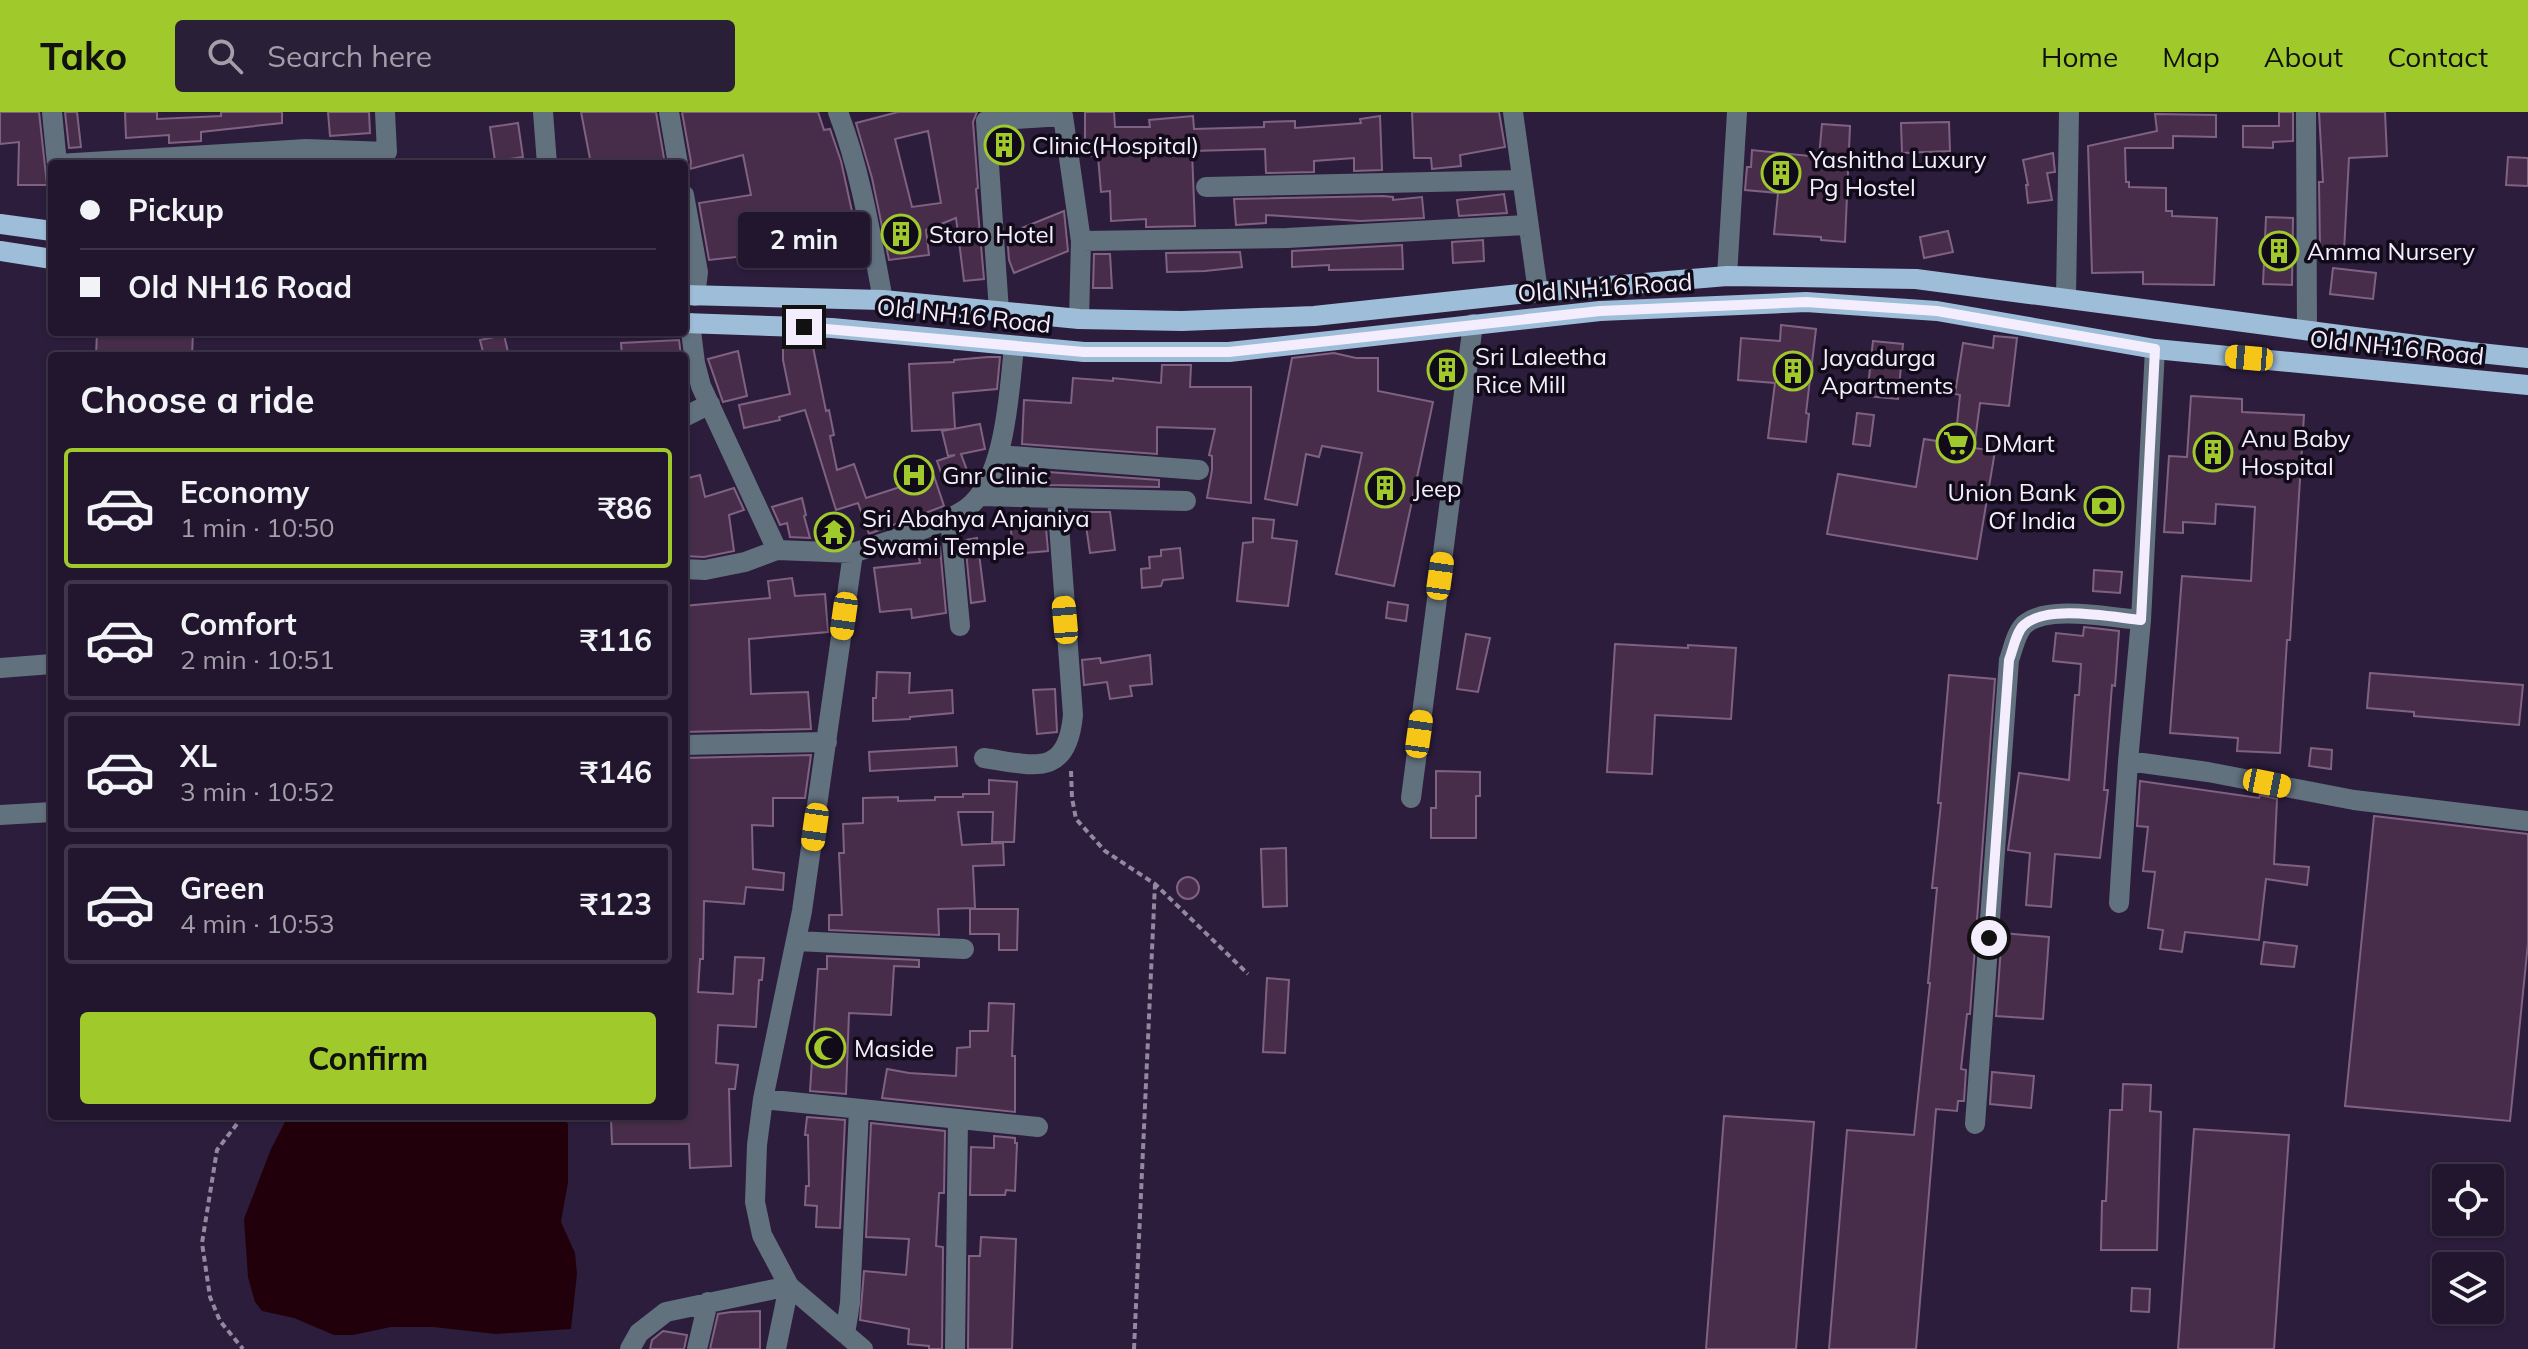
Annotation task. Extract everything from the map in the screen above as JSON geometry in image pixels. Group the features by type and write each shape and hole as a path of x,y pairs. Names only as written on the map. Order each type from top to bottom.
{"main road":[{"path":"0,224 48,230"},
{"path":"0,251 48,258"},
{"name":"Old NH16 Road","path":"689,295 883,300 1079,319 1182,321 1314,316 1727,276 1916,279 2528,358"},
{"name":"Old NH16 Road","path":"688,323 832,328 1084,352 1229,352 1600,311 1806,302 1937,311 2155,349 2528,385"}],"street":[{"path":"52,112 58,160"},
{"path":"124,160 306,149 387,152 385,112"},
{"path":"543,112 547,160"},
{"path":"669,112 677,160"},
{"path":"838,112 849,140 866,210 883,300"},
{"path":"1513,112 1538,292"},
{"path":"1727,276 1737,112"},
{"path":"2066,298 2069,112"},
{"path":"2306,112 2307,330"},
{"path":"999,311 986,116 1063,116 1081,241 1079,319"},
{"path":"1206,187 1522,180"},
{"path":"688,217 698,272 689,295"},
{"path":"1081,241 1287,238 1528,225"},
{"path":"1411,798 1473,324"},
{"path":"688,328 701,386 777,550"},
{"path":"688,569 705,570 777,550 853,553 950,518 967,508 980,496 999,455 1014,347"},
{"path":"2119,903 2141,620 2155,349"},
{"path":"688,415 710,404"},
{"path":"999,455 1199,470"},
{"path":"980,496 1186,501"},
{"path":"984,758 1038,766 1052,761 1071,737 1073,715 1057,498"},
{"path":"950,518 960,626"},
{"path":"853,553 796,941 763,1099 757,1145 755,1202 762,1235 789,1286 856,1344"},
{"path":"1975,1124 2009,660 2021,627 2035,618 2062,613 2141,620"},
{"path":"0,668 48,664"},
{"path":"688,745 827,742"},
{"path":"2128,761 2208,772 2354,800 2528,821"},
{"path":"0,815 48,812"},
{"path":"796,941 964,949"},
{"path":"763,1099 1038,1127"},
{"path":"856,1344 850,1303 859,1109"},
{"path":"955,1349 958,1119"},
{"path":"630,1349 639,1333 666,1312 789,1286"},
{"path":"776,1349 789,1286"},
{"path":"697,1349 708,1302"}],"path":[{"path":"1071,737 1072,798 1076,819 1105,851 1155,884 1248,974"},
{"path":"1134,1349 1155,884"},
{"path":"240,1120 217,1150 202,1243 210,1297 220,1321 243,1349"}],"shaded area":[{"path":"286,1120 566,1120 568,1182 561,1222 575,1253 577,1274 571,1329 496,1334 433,1327 391,1327 353,1335 334,1335 294,1318 262,1311 255,1302 248,1277 244,1219 271,1149"}],"building":[{"path":"0,112 39,112 47,185 18,185 19,142 0,144"},
{"path":"65,112 77,112 81,147 69,148"},
{"path":"125,112 157,112 157,119 221,116 221,112 282,112 282,123 201,132 201,141 169,143 169,135 126,138"},
{"path":"328,112 369,112 370,133 330,136"},
{"path":"581,112 656,112 664,160 590,160"},
{"path":"682,112 818,112 824,130 830,129 841,161 862,257 801,268 800,265 745,266 745,256 709,260 699,203 751,195 743,155 690,169"},
{"path":"898,112 977,112 973,122 984,279 964,281 956,218 926,230 929,255 889,260 872,178 856,123","holes":["928,131 941,203 912,207 895,139"]},
{"path":"1085,112 1114,112 1115,127 1150,127 1149,120 1193,116 1194,129 1264,127 1264,122 1295,121 1295,128 1361,123 1360,119 1380,116 1382,170 1354,171 1354,158 1314,161 1314,172 1266,173 1265,149 1192,151 1195,226 1146,227 1146,219 1111,221 1110,191 1101,192 1098,156 1085,156"},
{"path":"1412,112 1499,112 1505,147 1460,155 1461,166 1432,169 1431,158 1414,158"},
{"path":"2279,112 2293,112 2293,141 2273,142 2273,148 2243,147 2243,126 2279,126"},
{"path":"2319,112 2385,112 2387,156 2349,158 2344,251 2320,250 2319,182 2323,182"},
{"path":"2155,114 2216,115 2216,137 2173,136 2173,148 2125,148 2126,182 2129,182 2129,187 2166,188 2166,211 2172,211 2172,216 2217,218 2214,285 2143,284 2143,272 2092,273 2088,146 2157,131"},
{"path":"1949,122 1950,151 1902,153 1901,123"},
{"path":"518,123 523,157 495,160 490,127"},
{"path":"1822,124 1850,126 1845,242 1774,234 1778,193 1745,190 1752,150 1819,157"},
{"name":"Clinic(Hospital)","path":"1014,135 1016,159 1002,160 1000,136"},
{"path":"2053,153 2055,172 2047,173 2052,200 2028,203 2023,160"},
{"path":"2508,157 2528,158 2528,186 2506,185"},
{"path":"1504,194 1507,213 1459,216 1457,200"},
{"path":"1393,197 1393,200 1422,197 1424,218 1360,221 1266,215 1266,223 1236,225 1234,199"},
{"path":"1064,211 1068,251 1014,273 1009,260 1007,234"},
{"name":"Amma Nursery","path":"2266,217 2293,218 2292,285 2263,284"},
{"path":"1948,231 1953,252 1924,258 1920,237"},
{"path":"1483,240 1484,261 1453,263 1452,242"},
{"path":"1402,245 1403,269 1329,270 1329,265 1292,267 1292,251"},
{"path":"1240,252 1242,267 1167,272 1166,253"},
{"path":"1094,254 1110,254 1112,288 1093,288"},
{"path":"2333,268 2376,273 2373,299 2330,294"},
{"name":"Jayadurga Apartments","path":"1781,325 1816,329 1806,413 1809,414 1806,442 1768,438 1775,383 1738,380 1741,338 1780,341"},
{"path":"97,336 193,336 192,352 96,352"},
{"path":"504,336 508,352 483,352 480,340"},
{"path":"1994,336 2017,338 2009,406 1980,403 1974,448 1995,451 1977,559 1827,534 1838,474 1916,487 1924,439 1955,444 1960,395 1955,394 1963,343 1993,348"},
{"path":"679,340 680,352 622,352 621,343"},
{"path":"1873,341 1903,344 1898,399 1867,396"},
{"path":"783,345 813,347 834,435 830,436 837,470 854,464 866,498 934,476 944,506 869,534 858,503 836,510 805,410 779,417 780,420 744,428 739,405 790,394"},
{"path":"738,351 747,396 723,402 708,359"},
{"path":"1334,353 1356,358 1378,358 1378,391 1433,402 1394,586 1336,574 1362,453 1322,446 1319,457 1306,454 1297,505 1265,499 1292,358"},
{"path":"1000,357 997,389 953,393 955,429 912,431 909,364"},
{"path":"1162,365 1191,365 1190,387 1251,387 1251,503 1207,498 1212,470 1212,456 1209,455 1215,429 1157,427 1157,454 1022,444 1024,400 1071,403 1073,378 1161,383"},
{"path":"2191,396 2242,399 2242,412 2304,415 2280,753 2237,751 2238,738 2170,733 2182,576 2251,581 2255,507 2216,504 2215,524 2183,522 2183,533 2164,532 2169,456 2187,457"},
{"path":"1857,413 1874,415 1870,446 1853,444"},
{"path":"980,424 985,449 961,454 968,473 944,481 937,461 955,455 948,456 942,431"},
{"path":"1048,472 1159,480 1159,487 1049,485"},
{"path":"700,475 705,497 734,488 744,510 729,515 734,551 704,557 688,556 688,478"},
{"path":"802,498 810,538 790,537 787,523 780,525 772,507"},
{"path":"1084,512 1110,512 1115,550 1090,553"},
{"path":"1045,516 1048,551 1013,554 1010,518"},
{"path":"1253,518 1274,520 1272,538 1297,541 1288,606 1237,601 1243,543 1253,542"},
{"path":"977,538 985,601 971,603 965,540"},
{"path":"940,547 946,613 912,618 911,609 880,612 874,568 920,563 918,550"},
{"path":"1180,548 1183,578 1163,580 1161,586 1142,588 1141,569 1150,568 1149,557 1161,556 1161,550"},
{"path":"2094,570 2122,572 2120,593 2093,591"},
{"path":"792,578 795,596 825,594 828,632 749,639 751,694 808,692 811,729 688,732 688,606 770,598 768,581"},
{"path":"1388,602 1408,605 1406,621 1386,618"},
{"path":"2084,627 2119,631 2115,686 2112,685 2104,790 2108,790 2100,858 2055,854 2051,907 2026,905 2030,853 2008,850 2019,773 2069,780 2075,695 2079,695 2081,664 2053,661 2056,633 2083,636"},
{"path":"1466,634 1490,638 1478,692 1457,689"},
{"path":"1615,644 1736,648 1731,719 1655,715 1652,774 1607,772"},
{"path":"1150,655 1152,684 1130,686 1132,696 1110,699 1107,682 1084,685 1082,660 1100,658 1101,663"},
{"path":"877,672 910,673 909,693 952,690 953,713 873,721"},
{"path":"2370,673 2523,685 2519,725 2414,716 2414,712 2367,708"},
{"path":"1949,675 1995,679 1970,1014 1967,1014 1961,1069 1966,1070 1964,1101 1958,1101 1957,1111 1936,1109 1916,1349 1829,1349 1847,1130 1914,1135 1930,983 1937,888 1932,888"},
{"path":"1055,689 1057,732 1037,734 1033,690"},
{"path":"956,747 957,766 870,771 869,752"},
{"path":"2311,748 2332,750 2331,769 2309,766"},
{"path":"811,755 805,798 773,798 773,826 752,825 753,869 784,873 783,890 746,887 744,904 704,901 703,959 700,959 698,992 733,994 735,957 764,958 762,980 759,980 756,1027 718,1025 716,1063 738,1065 735,1089 729,1089 731,1166 690,1168 689,1144 612,1144 611,1120 688,1120 688,758"},
{"path":"1436,771 1480,772 1480,796 1476,796 1476,838 1431,838 1431,808 1436,808"},
{"path":"989,780 1017,782 1014,842 992,842 993,812 958,812 962,845 1003,843 1004,865 973,866 975,908 938,909 939,935 829,930 829,915 842,915 839,853 844,853 843,824 863,823 863,798 935,800 935,797 989,794"},
{"path":"2140,781 2277,799 2274,864 2309,867 2307,885 2266,879 2259,940 2185,932 2182,952 2160,949 2163,930 2148,928 2155,872 2143,871 2148,827 2137,826"},
{"path":"2374,816 2528,834 2528,943 2510,1121 2345,1106"},
{"path":"1286,848 1287,906 1263,907 1261,849"},
{"path":"1188,877 1196,880 1199,888 1196,896 1188,899 1180,896 1177,888 1180,880"},
{"path":"970,909 1018,909 1017,950 999,950 999,934 970,934"},
{"path":"2002,933 2049,937 2043,1019 1996,1016"},
{"path":"2264,942 2297,946 2294,967 2261,964"},
{"path":"827,956 919,960 919,967 894,966 891,1015 849,1013 846,1094 810,1091 818,969 827,969"},
{"path":"1267,978 1289,980 1285,1053 1263,1052"},
{"path":"989,1003 1014,1004 1012,1056 1015,1056 1015,1112 882,1098 887,1069 956,1076 957,1048 970,1047 970,1031 988,1031"},
{"path":"1992,1072 2034,1076 2031,1108 1990,1104"},
{"path":"2123,1084 2151,1085 2150,1111 2161,1112 2157,1250 2101,1250 2110,1110 2122,1110"},
{"path":"1724,1116 1814,1122 1796,1349 1706,1349"},
{"path":"807,1117 845,1120 840,1228 816,1227 817,1206 805,1205 806,1186 809,1186 808,1135 805,1135"},
{"path":"871,1123 945,1131 944,1193 939,1193 936,1246 943,1247 942,1349 908,1344 909,1329 860,1320 864,1271 906,1275 909,1239 866,1237"},
{"path":"2194,1129 2289,1135 2274,1349 2178,1349"},
{"path":"994,1136 1015,1138 1017,1143 1015,1191 1006,1190 1005,1195 970,1195 971,1147 994,1148"},
{"path":"981,1237 1016,1239 1012,1349 968,1349 969,1256 980,1256"},
{"path":"2132,1288 2150,1289 2149,1312 2131,1311"},
{"path":"760,1311 760,1349 710,1349 718,1314"},
{"path":"663,1331 687,1335 684,1349 650,1349 652,1340"}],"place":[{"name":"Clinic(Hospital)","path":"1004,145"},
{"name":"Yashitha Luxury Pg Hostel","path":"1781,173"},
{"name":"Staro Hotel","path":"901,234"},
{"name":"Amma Nursery","path":"2279,251"},
{"name":"Sri Laleetha Rice Mill","path":"1447,370"},
{"name":"Jayadurga Apartments","path":"1793,371"},
{"name":"DMart","path":"1956,443"},
{"name":"Anu Baby Hospital","path":"2213,452"},
{"name":"Gnr Clinic","path":"914,475"},
{"name":"Jeep","path":"1385,488"},
{"name":"Union Bank Of India","path":"2104,506"},
{"name":"Sri Abahya Anjaniya Swami Temple","path":"834,532"},
{"name":"Maside","path":"826,1048"}],"route":[{"path":"804,327 1084,352 1229,352 1600,311 1806,302 1937,311 2155,349 2141,620 2062,613 2035,618 2021,627 2009,660 1989,938"}]}
